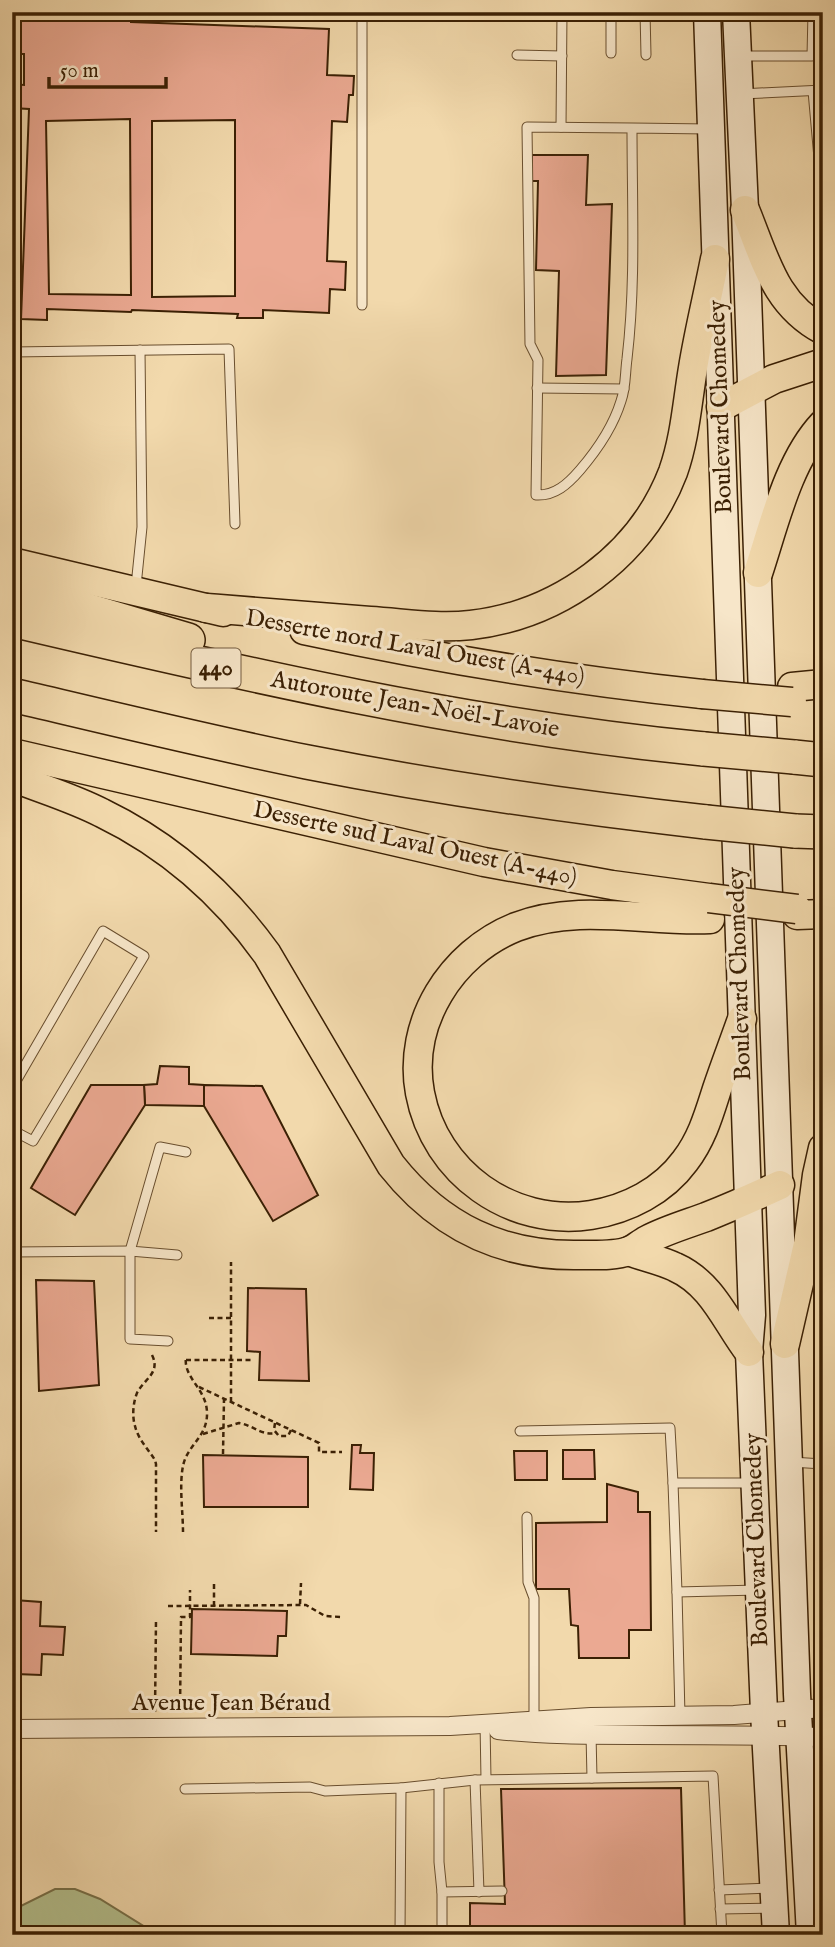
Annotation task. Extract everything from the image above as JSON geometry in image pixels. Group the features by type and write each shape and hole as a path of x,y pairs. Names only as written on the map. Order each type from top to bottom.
{"highway":[{"path":"12,587 422,710"},
{"name":"Autoroute Jean-Noël-Lavoie","path":"12,620 241,674 422,710 578,734 808,758"},
{"path":"12,695 242,748 400,779 548,803 809,832"}],"main road":[{"path":"745,210 781,293 798,313 823,330"},
{"path":"206,608 422,626 471,625 537,609 586,582 613,560 640,530 659,502 673,472 685,426 692,370 715,259"},
{"path":"721,407 774,379 823,363"},
{"path":"758,573 797,463 807,443 823,424"},
{"name":"Desserte nord Laval Ouest (A-440)","path":"12,562 342,638 469,662 702,694 792,694 823,704"},
{"path":"792,694 823,684"},
{"name":"Desserte sud Laval Ouest (A-440)","path":"12,753 484,862 624,887 709,909"},
{"path":"12,777 90,807 136,832 183,864 221,899 267,954 391,1166 430,1207 467,1231 523,1250 565,1255 629,1251 646,1240 780,1185"},
{"path":"742,1019 705,1127 692,1151 675,1172 654,1190 615,1210 561,1217 533,1213 503,1203 477,1187 456,1168 428,1121 420,1093 419,1051 425,1024 436,998 450,976 468,956 515,928 562,916 709,909 810,912"},
{"path":"785,1344 808,1244 823,1148"},
{"path":"629,1251 675,1267 701,1284 715,1299 729,1325 749,1352"}],"street":[{"name":"Boulevard Chomedey","path":"707,12 752,1315 749,1352 776,1935"},
{"name":"Boulevard Chomedey","path":"736,12 789,1462 810,1709 810,1935"},
{"name":"Avenue Jean Béraud","path":"12,1729 485,1726 534,1727 591,1735 765,1724 810,1709"},
{"name":"Avenue Jean Béraud","path":"534,1727 591,1717 680,1716 765,1724 811,1737"}],"lane":[{"path":"362,12 362,305"},
{"path":"561,127 562,12"},
{"path":"611,12 611,53"},
{"path":"645,12 646,55"},
{"path":"812,56 813,12"},
{"path":"517,55 562,56"},
{"path":"738,56 823,56"},
{"path":"740,94 818,90 823,203"},
{"path":"632,128 632,302 624,388 616,414 600,446 566,484 554,492 536,495 538,360 530,344 527,127 632,128 711,130"},
{"path":"12,352 229,349 235,524"},
{"path":"135,591 142,527 140,350"},
{"path":"537,388 624,388"},
{"path":"12,1088 103,931 144,956 33,1140 12,1130"},
{"path":"169,1341 130,1339 130,1251 160,1147 186,1152"},
{"path":"12,1252 130,1251 177,1255"},
{"path":"520,1431 670,1428 680,1716"},
{"path":"789,1462 823,1464"},
{"path":"673,1483 755,1483"},
{"path":"527,1517 528,1582 534,1598 534,1727"},
{"path":"677,1592 760,1590"},
{"path":"591,1717 592,1778"},
{"path":"485,1726 486,1779"},
{"path":"185,1789 310,1787 325,1791 401,1788 486,1779 713,1776 722,1935"},
{"path":"475,1780 479,1892"},
{"path":"439,1783 442,1935"},
{"path":"400,1935 401,1788"},
{"path":"719,1890 774,1898"},
{"path":"442,1892 502,1891"},
{"path":"720,1909 774,1898"}],"path":[{"path":"231,1262 231,1402"},
{"path":"209,1318 231,1318"},
{"path":"152,1355 154,1372 137,1394 134,1414 136,1429 156,1464 156,1532"},
{"path":"183,1532 183,1468 187,1457 203,1434 207,1413 205,1398 186,1369 186,1358 251,1360"},
{"path":"199,1387 319,1443 319,1452 342,1452"},
{"path":"223,1454 224,1399"},
{"path":"203,1434 239,1423 259,1432 276,1433"},
{"path":"275,1423 274,1427 279,1436 285,1438 291,1430"},
{"path":"214,1583 214,1606"},
{"path":"300,1605 301,1583"},
{"path":"180,1715 181,1617 190,1617 190,1590"},
{"path":"168,1606 306,1605 325,1616 341,1617"},
{"path":"155,1715 156,1620"}],"green space":[{"path":"55,1889 75,1889 100,1899 158,1935 12,1935 12,1905 21,1906"}],"building":[{"path":"12,12 131,16 131,22 329,29 327,75 354,76 347,122 332,121 327,261 346,262 345,290 330,289 329,313 263,310 263,318 237,318 238,314 47,309 47,320 21,319 29,109 12,108 12,84 24,85 24,54 12,54","holes":["130,119 131,295 49,294 46,121","235,120 235,296 152,297 152,121"]},
{"path":"532,155 588,155 586,205 612,204 606,375 556,376 559,271 536,270 538,181 531,181"},
{"path":"160,1066 189,1067 189,1084 204,1085 204,1106 145,1105 144,1085 157,1084"},
{"path":"91,1085 144,1085 145,1105 75,1215 31,1188"},
{"path":"204,1085 262,1086 318,1195 273,1221 204,1106"},
{"path":"36,1280 94,1281 99,1385 39,1391"},
{"path":"248,1288 306,1289 309,1381 259,1380 260,1352 247,1351"},
{"path":"352,1445 361,1445 360,1453 374,1453 373,1490 350,1489"},
{"path":"563,1450 594,1450 595,1479 563,1479"},
{"path":"514,1451 547,1451 547,1480 515,1480"},
{"path":"203,1455 308,1457 308,1507 204,1507"},
{"path":"607,1484 638,1492 638,1512 650,1512 651,1630 629,1630 629,1658 579,1658 578,1626 571,1625 569,1589 536,1589 536,1523 607,1522"},
{"path":"14,1600 41,1602 40,1626 65,1627 63,1655 42,1654 41,1675 16,1674 17,1653 12,1653"},
{"path":"192,1609 287,1611 286,1636 278,1636 277,1656 191,1654"},
{"path":"681,1788 685,1935 470,1935 470,1903 505,1904 501,1789"}]}
